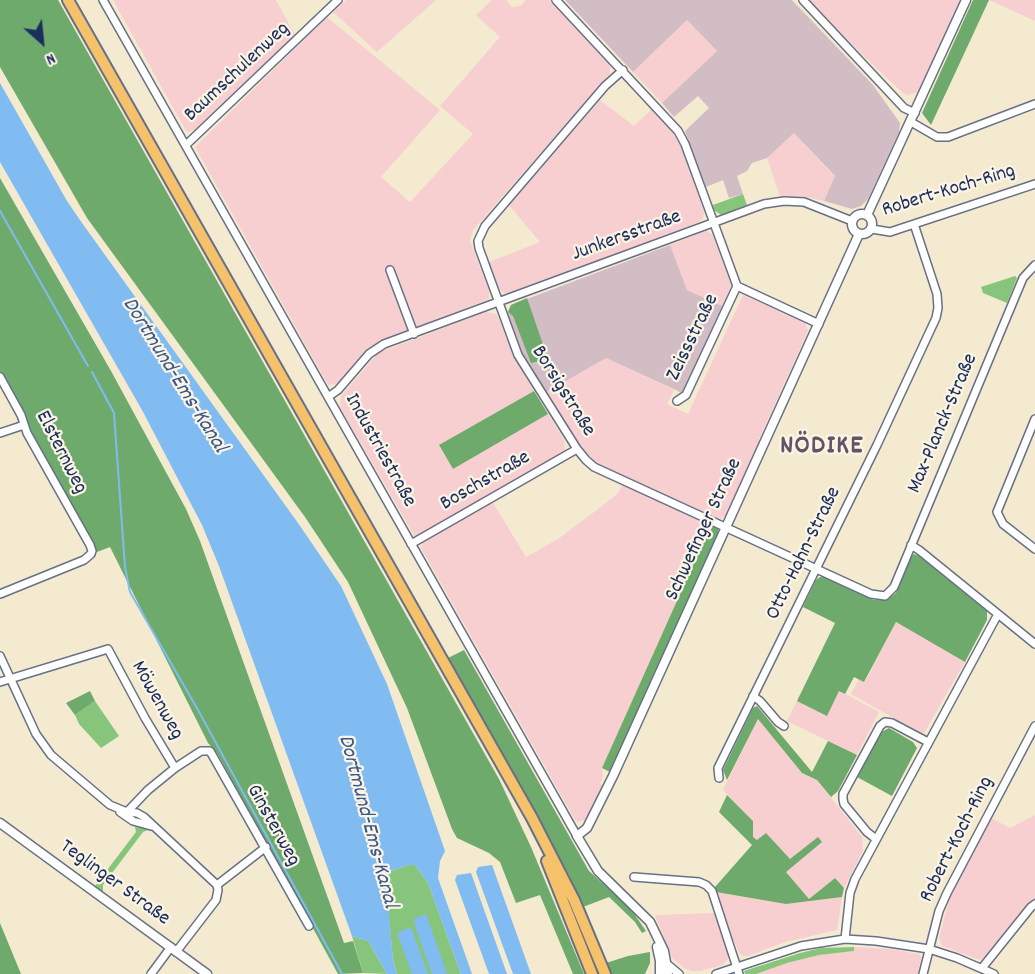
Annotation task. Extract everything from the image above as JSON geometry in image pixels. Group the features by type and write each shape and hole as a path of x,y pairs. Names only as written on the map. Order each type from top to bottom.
{"main road":[{"path":"68,0 517,792 574,900 605,974"},
{"path":"517,792 592,974"}],"street":[{"name":"Industriestraße","path":"104,0 577,836 598,871 638,909 653,935 663,968 668,974"},
{"name":"Baumschulenweg","path":"186,145 338,0"},
{"path":"556,0 678,131 737,286 819,324"},
{"path":"802,0 904,108 915,112"},
{"path":"867,215 966,0"},
{"name":"Borsigstraße","path":"623,70 605,86 480,233 479,248 518,355 577,449 594,467 871,594 878,597 885,596"},
{"path":"911,122 937,137 948,137 1035,104"},
{"name":"Robert-Koch-Ring","path":"872,229 890,232 1035,184"},
{"name":"Junkersstraße","path":"328,397 338,390 376,348 764,204 784,201 804,202 852,221"},
{"path":"860,214 867,215 873,222 872,229 865,235 859,234 853,229 852,221 860,214"},
{"name":"Otto-Hahn-Straße","path":"719,778 718,768 882,435 936,318 937,294 914,224"},
{"name":"Schwefinger Straße","path":"577,836 584,832 590,824 859,234"},
{"name":"Max-Planck-Straße","path":"885,596 894,587 1023,278 1035,266"},
{"path":"390,270 414,334"},
{"name":"Zeissstraße","path":"677,401 686,396 737,286"},
{"name":"Elsternweg","path":"0,377 90,545 91,554 84,560 0,594"},
{"path":"1035,418 997,512 1003,524 1035,549"},
{"path":"0,433 24,425"},
{"name":"Boschstraße","path":"411,544 577,449"},
{"path":"911,546 919,550 1035,644"},
{"path":"845,939 850,893 855,879 998,614"},
{"name":"Möwenweg","path":"9,678 108,649 145,718 176,768"},
{"path":"0,656 44,748 110,805 133,821 153,826"},
{"path":"0,682 9,678"},
{"path":"753,696 784,726"},
{"path":"876,839 844,804 843,794 880,726 885,722 892,723 928,742"},
{"name":"Robert-Koch-Ring","path":"923,974 939,911 946,893 1035,726"},
{"name":"Ginsterweg","path":"176,768 201,751 207,750 213,754 309,926"},
{"path":"127,812 148,790 176,768"},
{"path":"110,805 136,813 217,885"},
{"name":"Teglinger Straße","path":"0,822 207,974"},
{"path":"151,974 216,900 217,885 266,847"},
{"path":"634,878 699,882 706,885 712,891 738,971"},
{"path":"982,968 1035,904"},
{"path":"716,974 738,971 801,946 845,939 929,949 994,974"},
{"path":"663,968 676,974"}],"shaded area":[{"path":"113,0 276,0 295,35 195,130 189,132 186,131"},
{"path":"346,0 436,0 377,52 333,12"},
{"path":"492,0 506,0 512,7 520,6 526,0 549,0 608,62 610,74 473,230 470,241 489,291 489,299 378,342 364,353 338,384 328,385 195,147 327,17 440,110 381,177 410,202 473,134 440,106 500,37 476,15"},
{"path":"565,0 792,0 873,85 900,123 899,132 868,199 861,206 852,209 824,201 835,176 794,133 767,158 752,163 747,171 737,176 743,194 729,198 723,180 706,187 685,131 709,108 698,96 674,117 662,103 717,51 687,20 633,72"},
{"path":"808,0 960,0 918,92 907,95 877,69"},
{"path":"989,0 1035,0 1035,21"},
{"path":"687,20 717,51 662,103 633,72"},
{"path":"600,100 634,126 652,109 668,125 681,147 704,212 703,218 699,222 510,294 504,293 499,289 489,262 540,242 509,205"},
{"path":"794,133 835,177 824,201 807,197 780,197 767,158"},
{"path":"706,231 712,234 731,285 722,306 687,290 670,245"},
{"path":"670,245 687,290 722,306 682,393 606,358 545,393 522,356 506,316 511,305"},
{"path":"743,295 805,323 808,331 759,439 762,441 728,514 720,519 595,462 580,447 545,393 606,358 674,390 667,404 688,414"},
{"path":"486,312 496,314 498,317 514,357 534,391 439,446 453,469 548,414 564,440 565,451 415,537 340,407 341,396 378,353"},
{"path":"623,483 714,524 698,554 602,768 603,776 600,784 603,785 587,819 578,822 421,548 423,542 493,503 526,557 558,539 606,503 618,493"},
{"path":"896,622 965,662 924,733 851,694 859,679 865,682"},
{"path":"810,675 879,712 857,755 787,721"},
{"path":"758,719 802,773 817,780 862,837 863,851 844,888 835,878 809,899 786,872 752,845 753,821 723,790"},
{"path":"1035,815 1035,899 989,955 984,958 980,960 942,946 939,938 950,897 991,818 1010,828"},
{"path":"716,892 786,904 842,897 837,930 785,942 743,956 739,953"},
{"path":"715,913 730,956 723,965 700,971 684,968 672,958 655,915"},
{"path":"854,947 890,949 919,954 921,957 918,974 756,974 819,955 854,951"}],"green space":[{"path":"0,0 58,0 499,779 531,847 584,974 573,974 540,895 516,903 500,862 489,853 457,838 407,708 348,582 305,517 87,218 0,67"},
{"path":"973,0 989,0 931,125 922,113"},
{"path":"0,178 111,371 186,509 200,541 344,943 353,941 363,973 338,974 217,753 208,743 110,547 97,552 0,374"},
{"path":"743,194 747,205 721,215 714,210 713,205"},
{"path":"1015,276 1017,278 1007,303 983,293 981,287"},
{"path":"527,298 548,359 531,363 513,316 508,312 511,305"},
{"path":"534,391 548,414 453,469 439,445"},
{"path":"714,524 718,529 718,538 610,772 602,768 698,554"},
{"path":"914,554 987,611 987,620 965,662 896,622 864,682 854,677 845,694 839,691 827,716 797,701 835,623 803,607 816,580 826,577 874,600 887,600 896,593"},
{"path":"464,650 589,871 630,908 646,931 642,933 635,922 609,897 583,907 569,875 448,658"},
{"path":"90,691 95,701 75,715 66,703"},
{"path":"95,701 119,736 101,748 79,724 75,715"},
{"path":"757,706 812,772 828,741 857,755 838,791 831,797 817,780 802,773 758,719 727,780 723,770 753,708"},
{"path":"889,728 913,742 917,748 892,796 857,777 881,732"},
{"path":"727,795 753,821 753,837 757,840 766,833 790,859 818,837 822,842 786,872 809,899 835,878 844,888 842,897 786,904 716,892 715,887 752,845 719,812"},
{"path":"135,827 150,829 143,832 103,885 103,892 95,886 136,832"},
{"path":"415,865 428,883 461,974 397,974 393,960 385,879 391,871"},
{"path":"0,923 21,974 0,974"},
{"path":"352,936 368,941 387,974 363,973"},
{"path":"854,947 854,951 819,955 756,974 745,974 744,971 821,948"},
{"path":"650,952 650,963 645,974 610,974 606,963"}],"water":[{"name":"Dortmund-Ems-Kanal","path":"0,83 67,201 341,586 387,684 445,851 440,861 438,878 472,974 461,974 428,883 415,865 391,871 386,879 393,960 397,974 387,974 368,941 352,936 219,566 202,525 142,410 0,162"},
{"path":"492,865 531,974 513,974 476,872 478,867"},
{"path":"471,873 507,974 489,974 455,880 457,875"},
{"path":"426,914 447,974 432,974 416,929 414,919"},
{"path":"411,927 428,974 412,974 397,933"}],"waterway":[{"path":"0,211 88,366"},
{"path":"92,372 114,413 125,567 130,592 198,710 342,974"}],"district":[{"name":"NÖDIKE","path":"822,448"}]}
